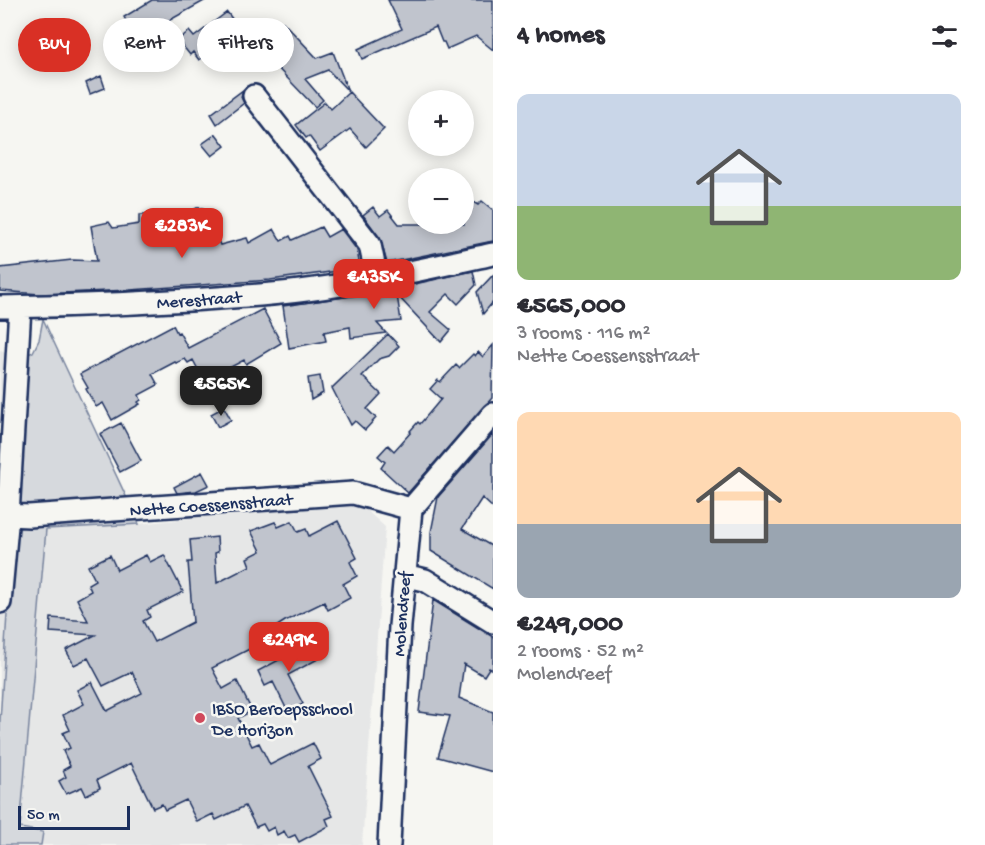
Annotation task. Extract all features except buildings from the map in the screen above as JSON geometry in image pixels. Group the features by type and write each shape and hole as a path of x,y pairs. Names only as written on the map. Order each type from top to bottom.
{"street":[{"path":"254,96 370,245 377,279"},
{"name":"Merestraat","path":"0,602 9,514 10,307 51,307 261,295 377,279 493,254"},
{"path":"411,509 493,414"},
{"name":"Nette Coessensstraat","path":"9,514 29,516 353,493 411,509"},
{"name":"Molendreef","path":"389,845 404,575 411,509"},
{"path":"404,575 425,580 493,622"}],"shaded area":[{"path":"43,319 139,524 46,529 20,828 43,832 41,845 0,845 0,721 24,356 33,352 39,340"},
{"path":"0,350 24,356 0,721"},
{"name":"IBSO Beroepsschool De Horizon","path":"355,500 385,527 362,845 41,845 43,832 20,829 46,529 139,524"}],"place":[{"name":"IBSO Beroepsschool De Horizon","path":"200,718"}]}
